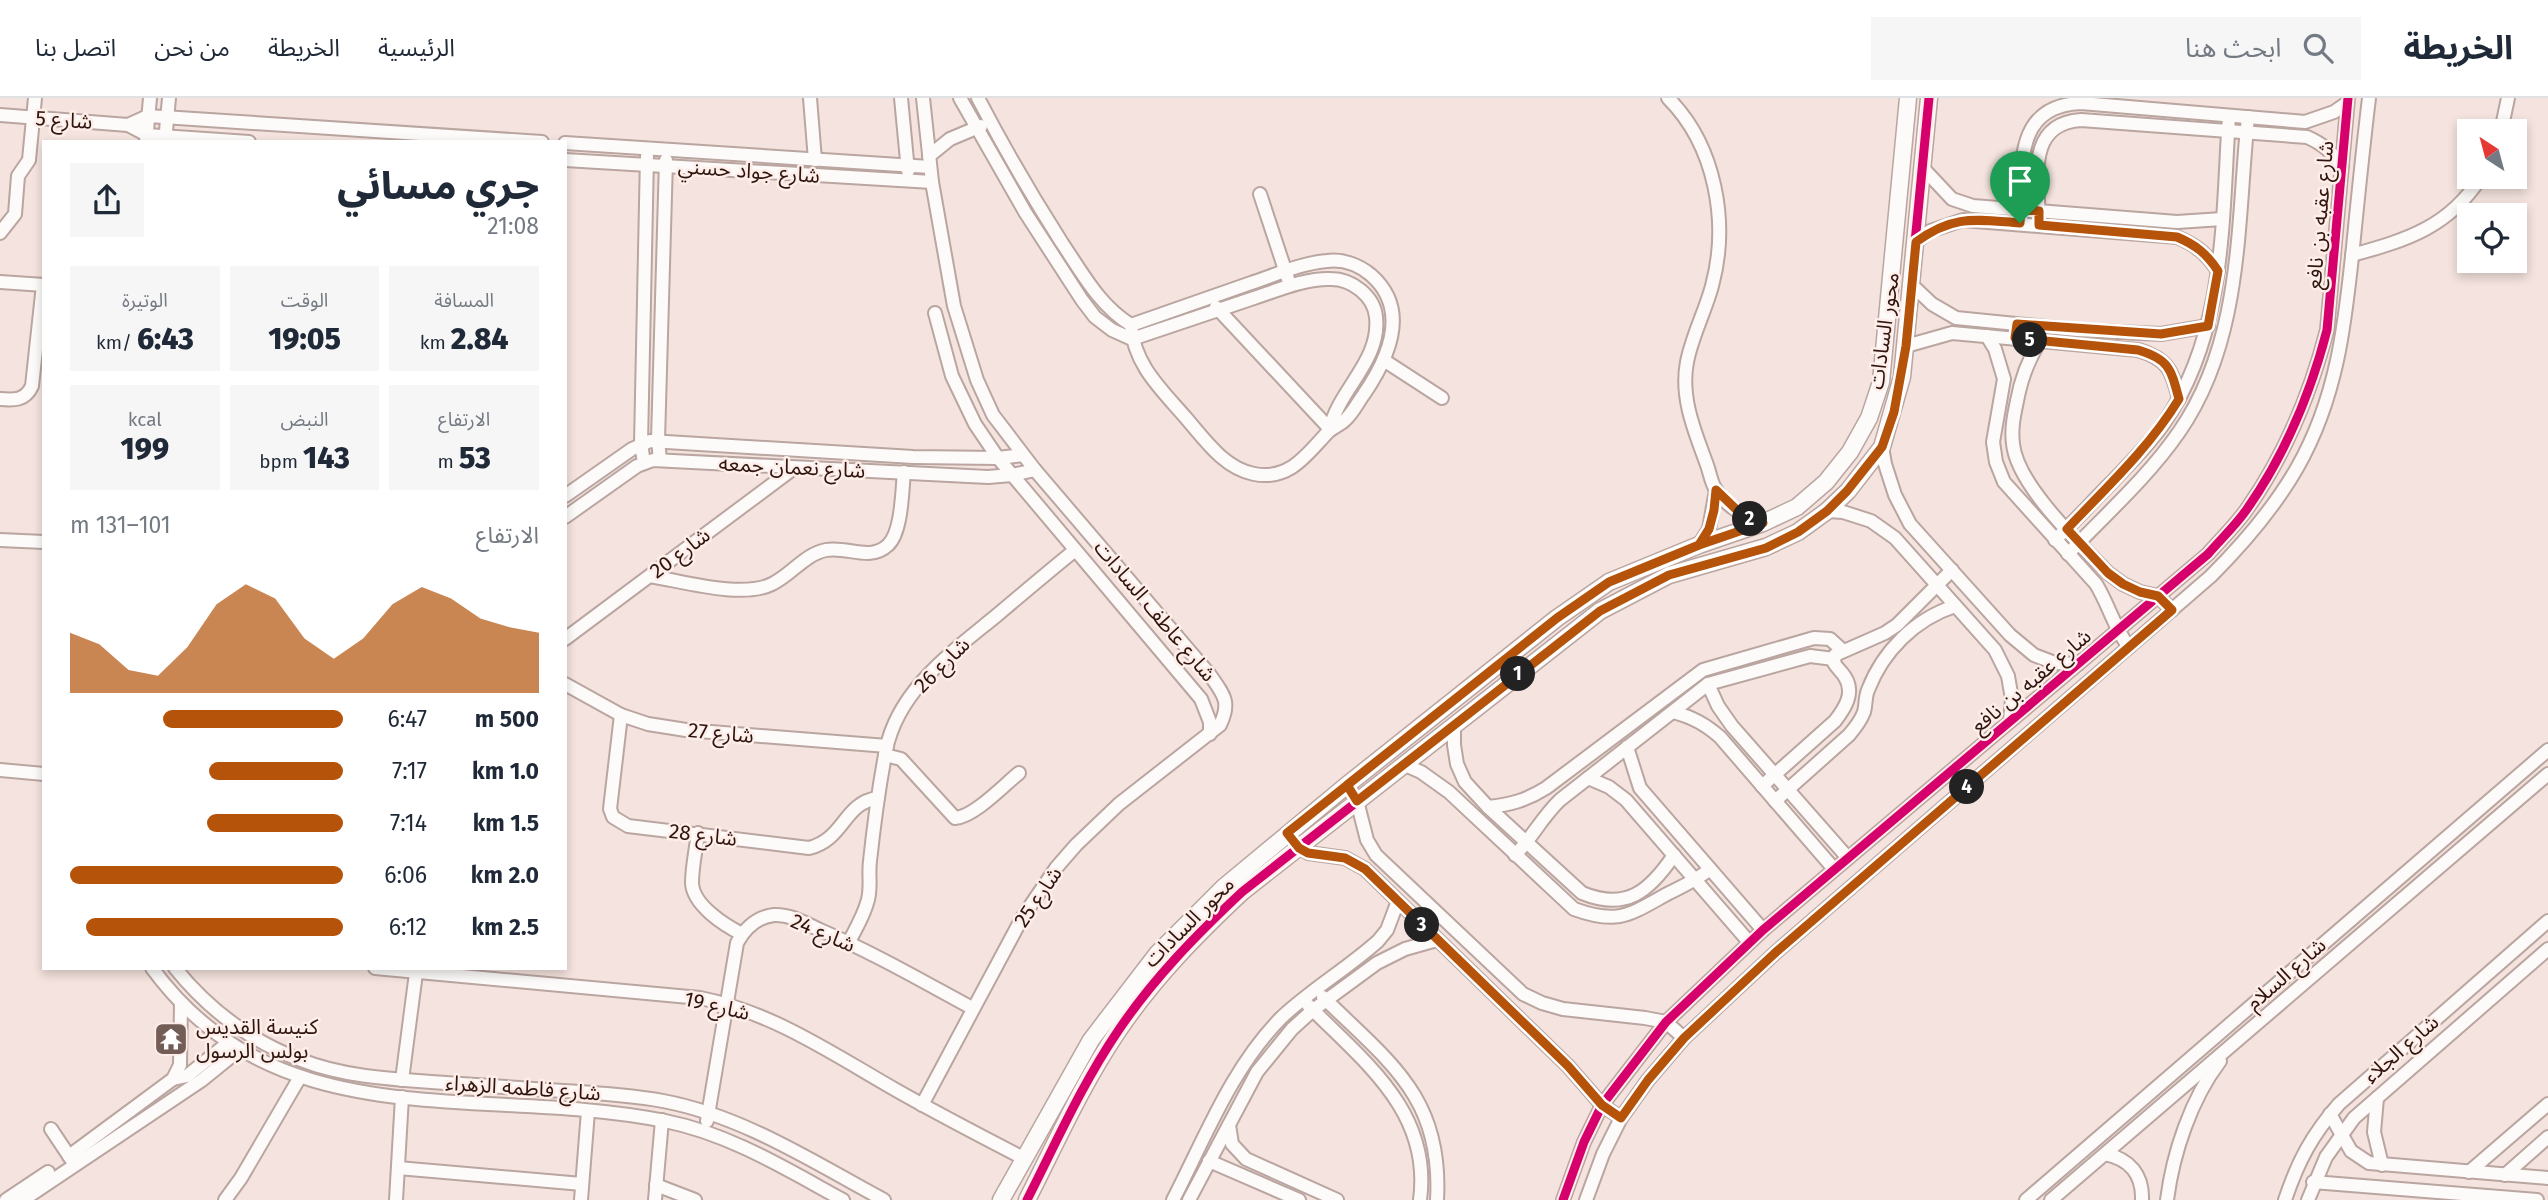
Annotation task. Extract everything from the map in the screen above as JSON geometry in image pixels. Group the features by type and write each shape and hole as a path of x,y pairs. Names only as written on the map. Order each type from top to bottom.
{"street":[{"path":"0,233 15,214 18,176 30,156 34,98"},
{"path":"150,98 146,139 193,140"},
{"path":"165,139 169,98"},
{"path":"810,98 815,160"},
{"path":"901,98 909,181"},
{"name":"شارع عاطف السادات","path":"923,98 932,183 961,331 977,380 993,415 1023,455 1220,690 1226,701 1225,714 1220,725 1210,734"},
{"path":"960,98 976,129 1082,300 1095,317 1112,330 1132,339 1290,286 1331,279 1347,281 1360,289 1371,302 1376,317 1372,347 1367,362 1334,413 1331,429"},
{"path":"978,98 1038,205 1092,289 1116,316 1131,325"},
{"path":"1668,98 1678,107 1702,147 1716,192 1719,239 1712,286 1686,364 1685,398 1716,490 1709,529 1699,545"},
{"name":"محور السادات","path":"1000,1200 1091,1040 1130,988 1190,919 1287,833 1557,618 1609,582 1699,545 1763,523 1797,507 1826,482 1850,452 1869,418 1881,382 1908,98"},
{"name":"شارع عقبه بن نافع","path":"1586,1200 1603,1154 1621,1118 1648,1080 1684,1038 1775,953 2211,576 2244,543 2273,506 2298,466 2318,424 2334,379 2344,333 2369,98"},
{"path":"2504,119 2508,98"},
{"name":"محور السادات","path":"1027,1200 1093,1072 1140,999 1199,932 1242,892 1569,633 1634,591 1669,575 1766,548 1798,532 1827,511 1866,470 1882,447 1899,389 1906,346 1929,99"},
{"path":"2020,223 2026,140 2037,119 2050,109 2081,103 2305,122 2320,118 2348,101"},
{"name":"شارع عقبه بن نافع","path":"1563,1200 1584,1143 1602,1105 1666,1022 1749,942 2208,554 2246,510 2277,460 2311,382 2327,330 2348,101"},
{"name":"شارع 5","path":"0,115 128,125 148,116"},
{"path":"148,116 512,140"},
{"path":"2055,540 2147,445 2179,399 2195,365 2208,326 2218,271 2228,116"},
{"path":"2068,554 2160,458 2198,401 2231,304 2248,117"},
{"path":"930,162 950,139 990,121"},
{"path":"2039,225 2039,153 2043,139 2053,127 2067,121 2308,137 2333,153 2342,166"},
{"name":"شارع 5","path":"128,125 146,139"},
{"name":"شارع جواد حسني","path":"567,143 907,166 930,162"},
{"path":"644,463 641,444 648,149"},
{"path":"660,460 657,440 666,150"},
{"name":"شارع جواد حسني","path":"567,160 932,183"},
{"path":"1922,167 1952,199 1965,204 2177,222 2222,219"},
{"path":"2352,254 2402,241 2440,221 2473,189"},
{"path":"1260,194 1290,286"},
{"path":"1916,242 1930,231 1963,220 2177,237 2201,250 2218,271"},
{"path":"1327,261 1346,262 1364,269 1379,282 1388,299 1393,336 1385,361 1344,421 1331,429 1303,461 1281,473 1255,475 1232,465 1212,449 1148,374 1138,358 1131,325 1285,271 1327,261"},
{"path":"0,282 42,285"},
{"path":"1912,285 1932,304 1956,318 2161,334 2208,326"},
{"path":"0,405 0,399 19,400 25,397 32,386 42,294"},
{"path":"1208,298 1331,429"},
{"name":"شارع عاطف السادات","path":"935,313 952,376 975,424 998,458 1074,551 1201,699 1210,722 1210,734"},
{"path":"2015,338 2017,324"},
{"path":"1906,346 1952,332 2138,350 2155,355 2169,366 2179,399"},
{"path":"1987,336 1995,349 2004,379 1993,442 1996,462 2004,482 2096,584 2116,631 2129,647"},
{"path":"2040,341 2020,383 2012,424 2018,466 2029,484 2108,573 2140,592 2158,596 2172,610"},
{"path":"1385,361 1441,398"},
{"path":"975,424 993,415"},
{"name":"شارع نعمان جمعه","path":"567,495 641,444 657,440 913,457 998,458 1023,455"},
{"path":"1882,447 1895,495 1910,524 2015,640 2034,654 2055,663 2078,664"},
{"name":"شارع نعمان جمعه","path":"567,516 644,463 660,460 988,477 1035,470"},
{"name":"شارع 20","path":"567,638 794,468"},
{"path":"650,576 720,588 756,589 772,584 813,554 825,550 838,549 870,554 881,550 896,534 904,472"},
{"path":"1716,490 1741,514 1763,523"},
{"path":"1827,511 1843,512 1871,521 1895,538 1994,650 2008,676 2012,699 2010,721"},
{"path":"0,540 42,542"},
{"name":"شارع 26","path":"849,942 867,904 869,864 878,798 886,750 896,721 910,697 928,675 1074,551"},
{"path":"1515,855 1546,813 1708,684 1810,656 1838,654 1871,640 1891,629 1909,614 1952,570"},
{"path":"1775,801 1849,735 1864,712 1867,692 1882,661 1895,645 1936,612 1955,606"},
{"path":"1488,807 1509,805 1528,799 1546,788 1703,670 1814,638 1830,639 1838,654 1836,667 1846,678 1848,699 1835,721 1762,786"},
{"path":"1708,684 1718,706 1732,726 1848,858"},
{"name":"شارع 27","path":"567,685 621,715 648,724 886,750"},
{"path":"1849,689 1867,692"},
{"path":"1673,712 1706,725 1720,737 1834,869"},
{"name":"شارع 28","path":"621,715 610,809 613,817 628,826 809,848 830,839 861,803 878,798"},
{"path":"1454,726 1457,764 1465,782 1488,807 1582,893 1600,900 1619,901 1637,895 1664,870 1674,855"},
{"name":"شارع 25","path":"922,1105 1022,918 1056,868 1119,804 1210,734"},
{"path":"1627,747 1640,788 1763,930"},
{"path":"886,750 901,760 955,818 974,810 1019,773"},
{"name":"شارع السلام","path":"2026,1200 2548,750"},
{"path":"1405,765 1436,781 1574,909 1598,918 1623,917 1696,880 1710,869"},
{"path":"0,770 42,774"},
{"name":"شارع السلام","path":"2052,1200 2548,774"},
{"path":"1588,778 1608,787 1626,800 1749,942"},
{"path":"1347,785 1357,801 1367,840 1376,855 1523,993 1542,1003 1563,1009 1666,1022 1684,1038"},
{"path":"698,833 692,884 695,895 722,922 742,934 737,943 705,1131"},
{"path":"1287,833 1299,848 1312,855 1338,856 1359,864 1568,1066 1602,1105 1621,1118"},
{"path":"1173,1200 1244,1065 1261,1041 1303,1000 1378,941 1387,930 1398,901"},
{"name":"شارع 24","path":"742,934 756,921 774,915 784,916 849,942 972,1008"},
{"name":"شارع الجلاء","path":"2285,1200 2302,1155 2330,1114 2548,921"},
{"path":"1189,1200 1257,1072 1273,1050 1313,1010 1390,956 1437,940"},
{"name":"شارع الجلاء","path":"2308,1200 2326,1157 2342,1133 2377,1098 2548,949"},
{"name":"شارع فاطمه الزهراء","path":"154,970 181,1004 233,1046 300,1077 360,1093 588,1111 662,1120 705,1131 754,1151 843,1200"},
{"name":"شارع فاطمه الزهراء","path":"177,970 212,1009 241,1031 278,1051 328,1068 402,1080 640,1097 708,1112 740,1123 884,1200"},
{"name":"شارع 19","path":"391,970 700,998 728,1003 791,1029 922,1105 1023,1158"},
{"path":"396,1200 402,1080 416,973"},
{"path":"1316,990 1394,1065 1417,1098 1436,1154 1437,1200"},
{"path":"1303,1000 1380,1077 1403,1109 1420,1157 1420,1200"},
{"path":"23,1200 173,1079 180,1065 181,1004"},
{"path":"2167,1200 2176,1156 2186,1126 2215,1068 2235,1042 2223,1028"},
{"path":"173,1079 187,1076 233,1046"},
{"path":"72,1161 202,1080 233,1046"},
{"path":"225,1200 241,1178 300,1077"},
{"path":"401,1097 402,1080"},
{"path":"2377,1098 2374,1132 2382,1165"},
{"path":"2469,1172 2548,1104"},
{"path":"581,1200 588,1111"},
{"path":"2330,1114 2347,1146 2369,1163 2548,1178"},
{"path":"655,1200 662,1120"},
{"path":"1228,1124 1233,1144 1246,1159 1337,1200"},
{"path":"51,1129 72,1161"},
{"path":"2505,1175 2548,1137"},
{"path":"2105,1154 2122,1159 2135,1171 2142,1187 2142,1200"},
{"path":"1209,1161 1299,1200"},
{"path":"398,1168 582,1184"},
{"path":"6,1200 48,1172"},
{"path":"2314,1182 2538,1200"},
{"path":"656,1185 695,1200"},
{"path":"2424,1200 2449,1193"}],"cycle path":[{"path":"1027,1200 1081,1093 1118,1031 1176,958 1242,892 1600,611 1669,575 1766,547 1798,532 1827,511 1848,491 1882,447 1902,377 1929,98"},
{"path":"1563,1200 1584,1142 1602,1105 1666,1022 1763,930 2208,554 2247,509 2273,467 2295,423 2327,330 2348,98"}],"place":[{"name":"كنيسة القديس بولس الرسول","path":"171,1039"}],"route":[{"path":"2020,223 1963,220 1930,231 1916,242 1902,377 1894,412 1882,447 1866,470 1827,511 1798,532 1766,548 1669,575 1600,611 1357,801 1347,785 1487,674 1557,618 1609,582 1699,545 1709,529 1716,490 1741,514 1763,523 1699,545 1609,582 1557,618 1347,785 1287,833 1303,851 1318,856 1345,858 1359,864 1371,874 1568,1066 1602,1105 1621,1118 1648,1080 1684,1038 1775,953 2172,610 2158,596 2140,592 2108,573 2067,529 2164,424 2179,399 2169,366 2155,355 2138,350 2015,338 2017,324 2161,334 2208,326 2218,271 2208,256 2194,244 2177,237 2039,225 2039,211 2021,209 2020,223"}]}
